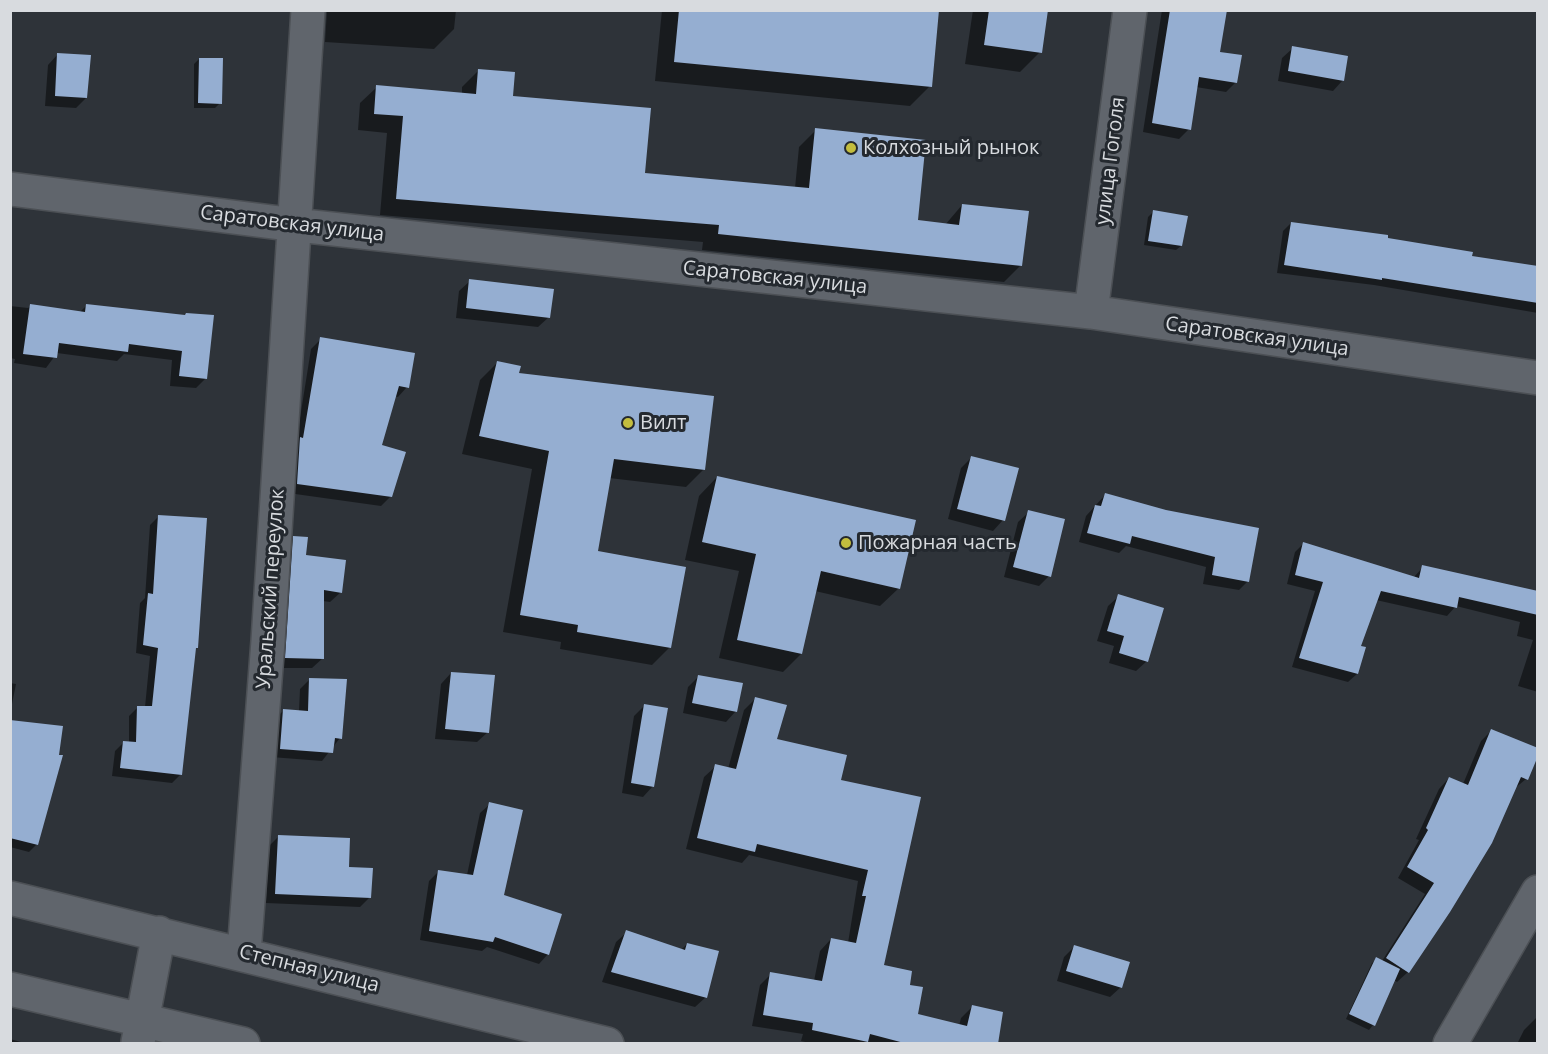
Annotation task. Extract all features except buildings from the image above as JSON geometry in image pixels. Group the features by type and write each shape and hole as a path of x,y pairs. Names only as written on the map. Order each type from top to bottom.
{"street":[{"name":"Уральский переулок","path":"244,953 296,225 308,10"},
{"name":"улица Гоголя","path":"1091,312 1130,10"},
{"name":"Саратовская улица","path":"10,189 296,225 1091,312 1538,378"},
{"path":"1450,1044 1538,892"},
{"name":"Степная улица","path":"10,898 244,953 607,1044"},
{"path":"140,1033 159,933"},
{"path":"10,989 140,1033 243,1044"}],"place":[{"name":"Колхозный рынок","path":"851,148"},
{"name":"Вилт","path":"628,423"},
{"name":"Пожарная часть","path":"846,543"}]}
